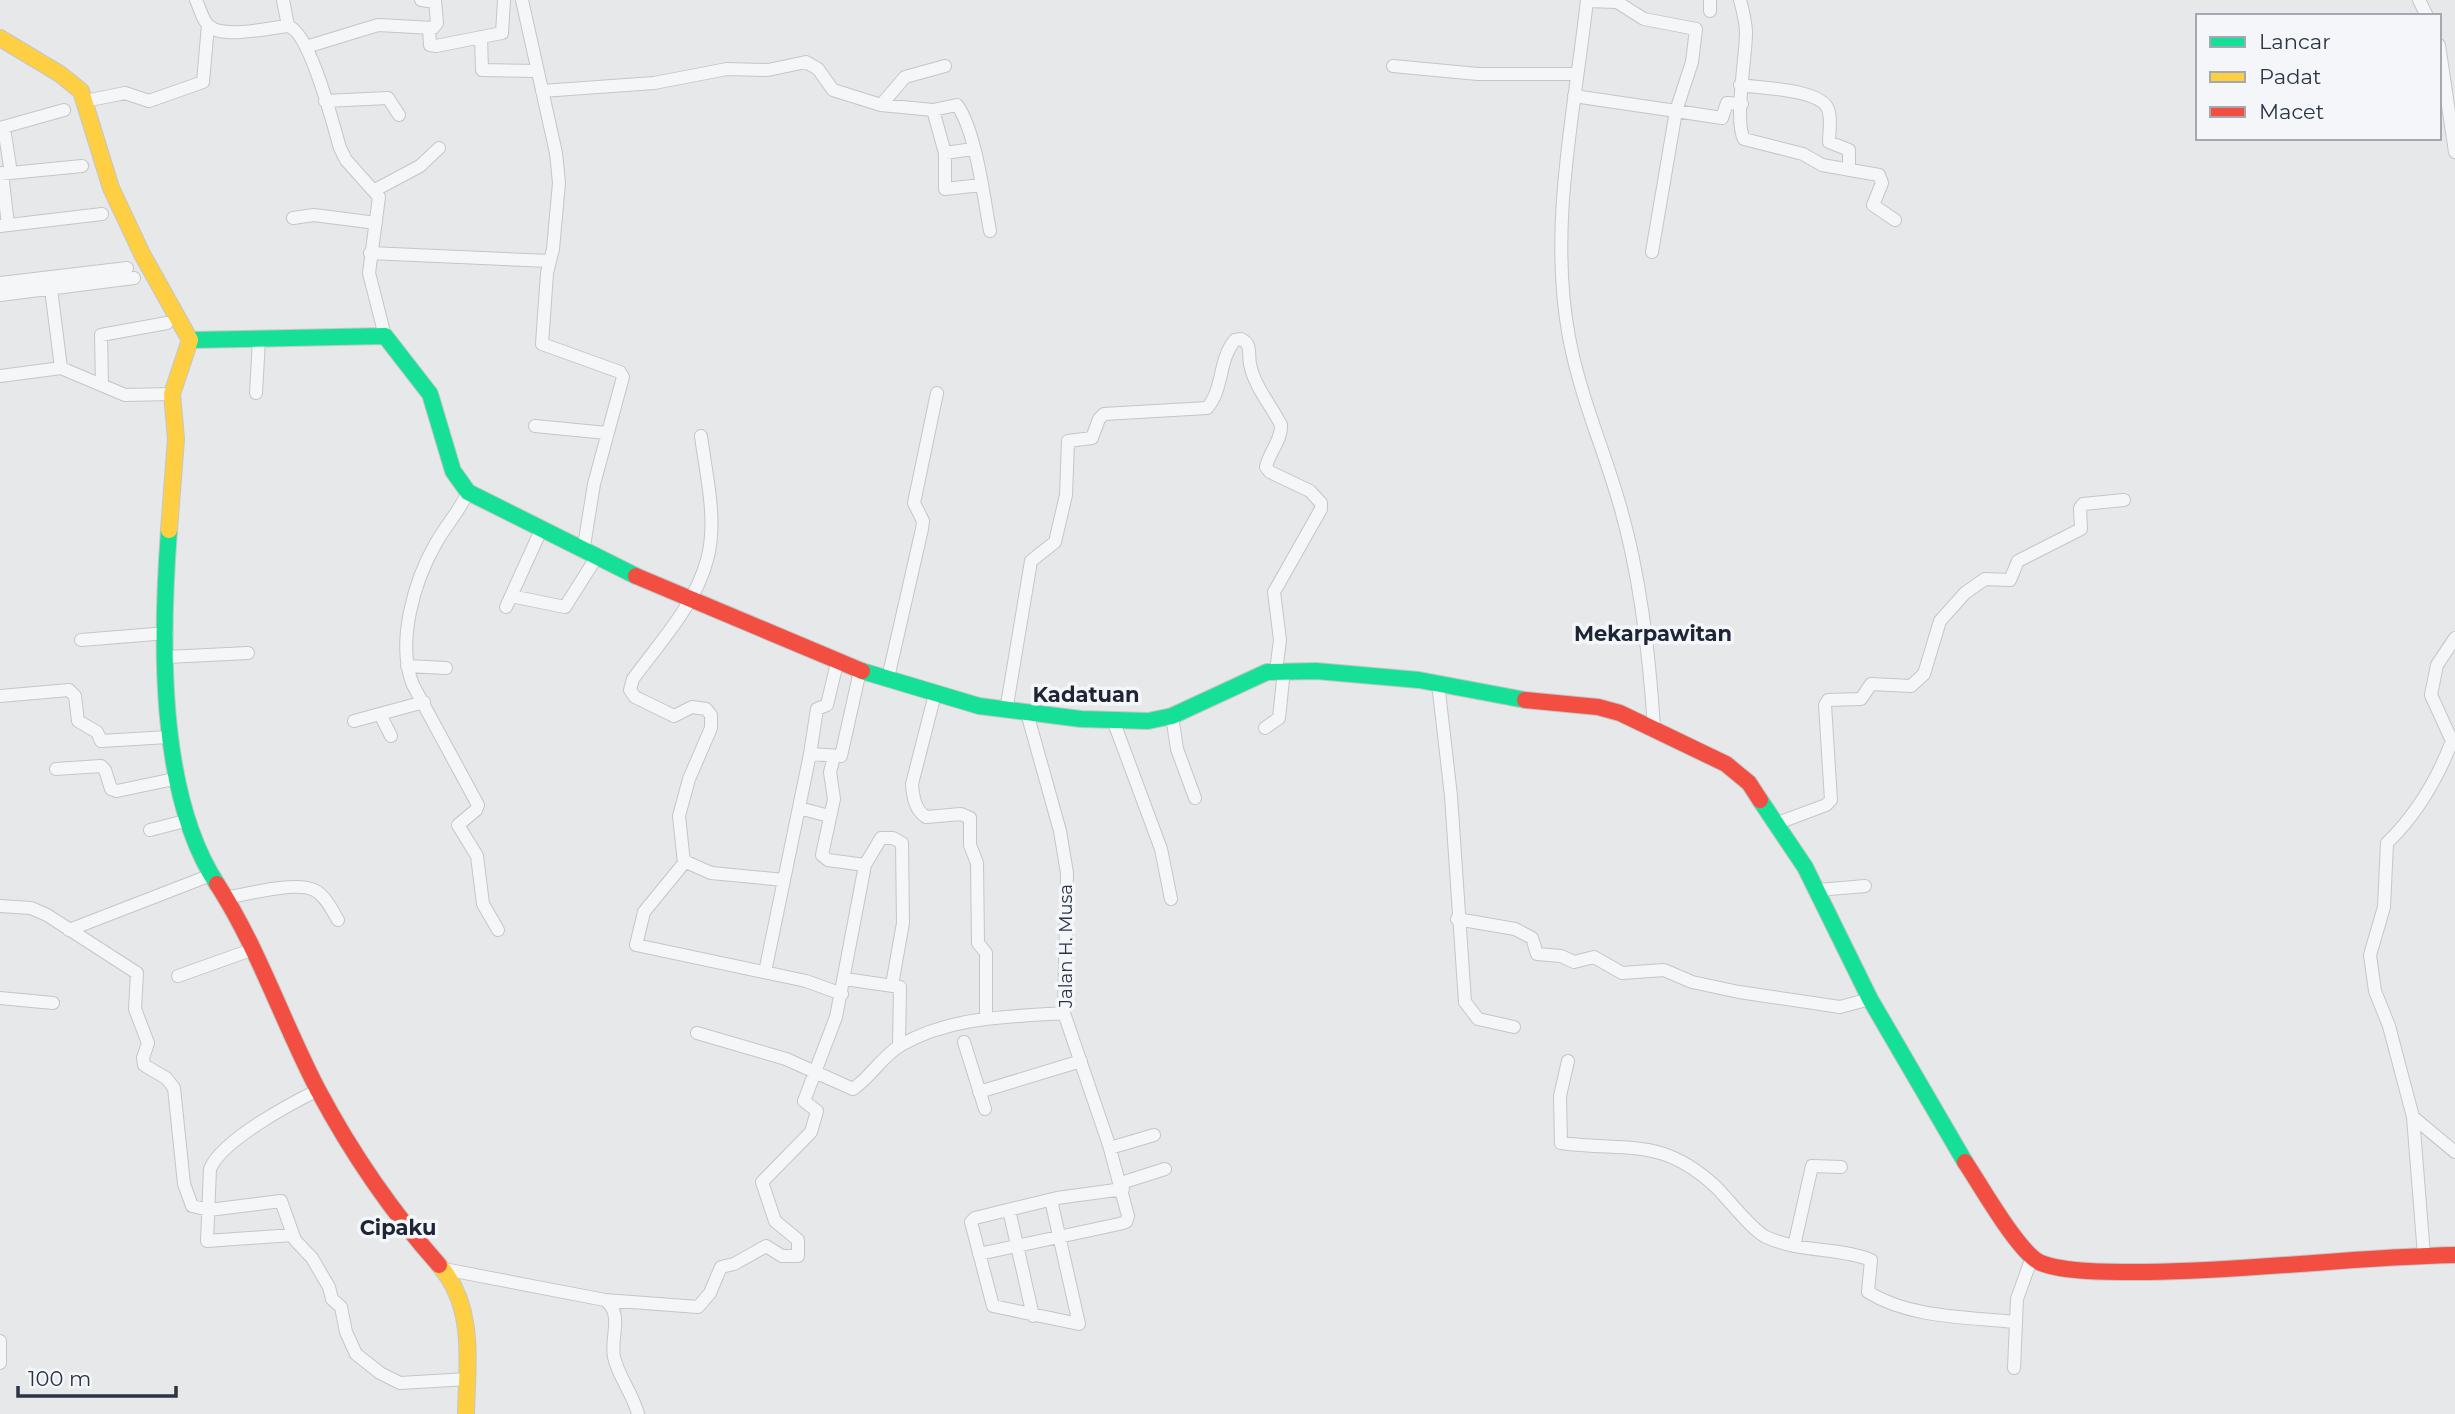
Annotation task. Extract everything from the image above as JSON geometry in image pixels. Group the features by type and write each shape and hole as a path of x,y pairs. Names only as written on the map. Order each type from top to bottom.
{"street":[{"path":"85,101 119,93 144,101 154,100 203,82 208,25 196,0"},
{"path":"283,0 288,26"},
{"path":"306,47 378,25 429,28 437,23 435,1 421,0"},
{"path":"429,28 430,45 436,46 502,33 504,0"},
{"path":"522,0 556,152 559,183 542,344 622,374 594,484 590,555 565,607 509,601 541,530"},
{"path":"1652,252 1676,111 1692,62 1696,29 1644,19 1617,2 1587,0 1565,184 1563,231 1569,335 1578,377 1631,548 1654,728"},
{"path":"1740,0 1746,33 1740,85 1741,130 1747,141 1803,154 1822,165 1849,168 1881,178 1873,205 1895,220"},
{"path":"208,25 222,32 288,26 295,29 306,47 346,160 374,190 379,201 370,253 373,296 385,337 430,394 453,471 468,492 590,555 836,663 935,694 1006,711 1148,721 1172,716 1251,677 1280,671 1438,683 1514,699 1598,706 1654,728 1736,770 1778,823 1818,890 1870,999 1953,1144 1998,1213 2032,1258 2055,1267 2103,1272 2259,1270 2424,1255 2455,1255"},
{"path":"481,37 482,70 537,71"},
{"path":"0,38 73,83 85,101 118,204 142,254 190,340 172,394 176,439 166,573 168,737 174,779 211,875 226,898 318,1090 406,1228 453,1281 465,1315 468,1379 466,1414"},
{"path":"2441,51 2451,74 2455,152"},
{"path":"542,91 654,83 713,71 768,70 807,62 818,69 833,90 881,105 933,110 959,107 973,149 990,231"},
{"path":"881,105 905,77 945,66"},
{"path":"1393,66 1478,74 1577,74"},
{"path":"1740,85 1807,94 1823,101 1829,111 1829,142 1850,151 1849,168"},
{"path":"1574,96 1722,118 1727,103 1742,104"},
{"path":"325,101 388,98 399,115"},
{"path":"64,110 2,128 4,226 102,214"},
{"path":"933,110 945,152 946,190 981,185"},
{"path":"374,190 420,166 439,148"},
{"path":"945,152 973,149"},
{"path":"4,173 82,166"},
{"path":"293,218 314,215 376,223"},
{"path":"370,253 477,260 549,261"},
{"path":"0,295 50,283 131,273"},
{"path":"0,283 50,283"},
{"path":"50,283 61,368"},
{"path":"102,385 101,335 167,323"},
{"path":"190,340 385,337"},
{"path":"256,393 259,338"},
{"path":"1006,711 1031,561 1054,545 1065,499 1068,441 1092,438 1099,419 1104,414 1207,408 1216,397 1226,355 1235,340 1241,339 1249,347 1250,364 1261,391 1281,425 1266,467 1269,472 1310,491 1321,503 1321,509 1274,592 1280,640 1279,718 1265,728"},
{"path":"0,376 61,368 125,395 172,394"},
{"path":"888,678 922,529 923,521 914,503 937,393"},
{"path":"535,426 607,433"},
{"path":"701,436 709,494 710,548 703,573 690,601 633,679 630,690 635,697 674,716 692,707 706,709 711,715 711,728 690,775 680,812 684,861 644,912 636,945 806,981 842,994"},
{"path":"468,492 454,520 435,544 419,586 409,626 407,666 478,804 476,810 458,825 477,856 484,904 498,930"},
{"path":"1778,823 1826,805 1831,800 1826,702 1832,699 1861,699 1871,684 1911,686 1924,674 1940,621 1967,592 1984,580 2010,580 2018,561 2081,529 2080,508 2083,504 2124,500"},
{"path":"81,639 167,633"},
{"path":"2424,1255 2413,1117 2389,1026 2375,990 2370,947 2384,907 2387,843 2406,825 2427,793 2452,741 2431,695 2437,665 2455,638"},
{"path":"167,657 248,653"},
{"path":"765,972 817,709 827,705 836,663"},
{"path":"407,666 446,668"},
{"path":"810,754 834,757 842,754 860,671"},
{"path":"1438,683 1451,796 1457,919 1468,1009 1478,1018 1514,1027"},
{"path":"0,696 69,690 75,696 78,722 97,732 101,741 168,737"},
{"path":"935,694 912,784 912,795 916,807 926,817 961,814 970,818 970,845 977,858 978,945 986,953 986,1017"},
{"path":"354,721 424,702"},
{"name":"Jalan H. Musa","path":"1027,713 1060,831 1066,873 1065,1013 1122,1186 1128,1216 1126,1222 1059,1237"},
{"path":"380,714 391,736"},
{"path":"1172,716 1177,749 1195,797"},
{"path":"1113,720 1161,849 1171,899"},
{"path":"834,757 830,772 834,799 821,850 824,858 864,865"},
{"path":"56,769 101,766 111,789 117,791 174,779"},
{"path":"799,808 829,816"},
{"path":"150,830 189,820"},
{"path":"444,1269 605,1300 698,1307 710,1293 722,1267 734,1264 766,1246 784,1257 799,1251 792,1232 775,1221 762,1182 812,1131 817,1111 804,1100 836,1017 842,994 864,865 881,838 893,838 902,843 903,923 892,985"},
{"path":"684,861 711,873 784,880"},
{"path":"69,930 211,875"},
{"path":"1818,890 1865,886"},
{"path":"226,898 304,887 318,892 338,920"},
{"path":"0,906 31,908 138,973 135,1009 148,1043 143,1058 144,1065 166,1078 174,1088 186,1192 192,1206 209,1210 279,1201 283,1204 293,1236 312,1258 329,1287 332,1299 341,1307 352,1349 366,1362 400,1383 468,1379"},
{"path":"1457,919 1515,929 1532,938 1536,954 1561,956 1574,962 1594,957 1622,973 1664,970 1692,982 1739,992 1840,1007 1870,999"},
{"path":"178,976 251,950"},
{"path":"845,979 892,985 901,989 899,1046"},
{"path":"0,998 53,1003"},
{"path":"697,1033 786,1059 853,1089 899,1046 940,1028 986,1017 1065,1013"},
{"path":"964,1042 985,1109"},
{"path":"979,1092 1081,1060"},
{"path":"1568,1062 1560,1096 1560,1143 1632,1146 1660,1151 1702,1175 1760,1233 1794,1246 1871,1260 1868,1292 1888,1302 1951,1316 2014,1322"},
{"path":"293,1236 210,1241 209,1210 213,1162 268,1117 318,1090"},
{"path":"2413,1117 2455,1152"},
{"path":"1110,1148 1154,1135"},
{"path":"1794,1246 1812,1167 1841,1167"},
{"path":"1051,1200 1079,1324 993,1306 972,1219 1051,1200 1122,1186 1165,1169"},
{"path":"1009,1210 1033,1316"},
{"path":"979,1254 1059,1237"},
{"path":"2014,1368 2017,1299 2032,1258"},
{"path":"605,1300 615,1313 614,1359 629,1387 638,1414"},
{"path":"0,1342 0,1363"}],"traffic: fast":[{"path":"190,340 385,336 430,394 453,471 468,492 636,576"},
{"path":"169,530 165,665 173,760 183,805 197,847 217,884"},
{"path":"862,671 979,706 1081,719 1148,721 1172,716 1267,672 1316,671 1419,680 1525,700"},
{"path":"1760,800 1805,867 1870,999 1965,1162"}],"traffic: slow":[{"path":"0,38 60,74 81,91 111,188 142,254 190,340 172,394 176,439 169,530"},
{"path":"439,1265 451,1281 464,1317 468,1355 466,1414"}],"traffic: jam":[{"path":"636,576 862,671"},
{"path":"1525,700 1598,707 1620,713 1726,764 1749,783 1760,800"},
{"path":"217,884 258,959 305,1064 331,1113 358,1159 389,1203 439,1265"},
{"path":"1965,1162 2022,1247 2041,1263 2052,1266 2108,1272 2186,1271 2455,1255"}],"district":[{"name":"Mekarpawitan","path":"1653,634"},
{"name":"Kadatuan","path":"1086,695"},
{"name":"Cipaku","path":"398,1228"}]}
